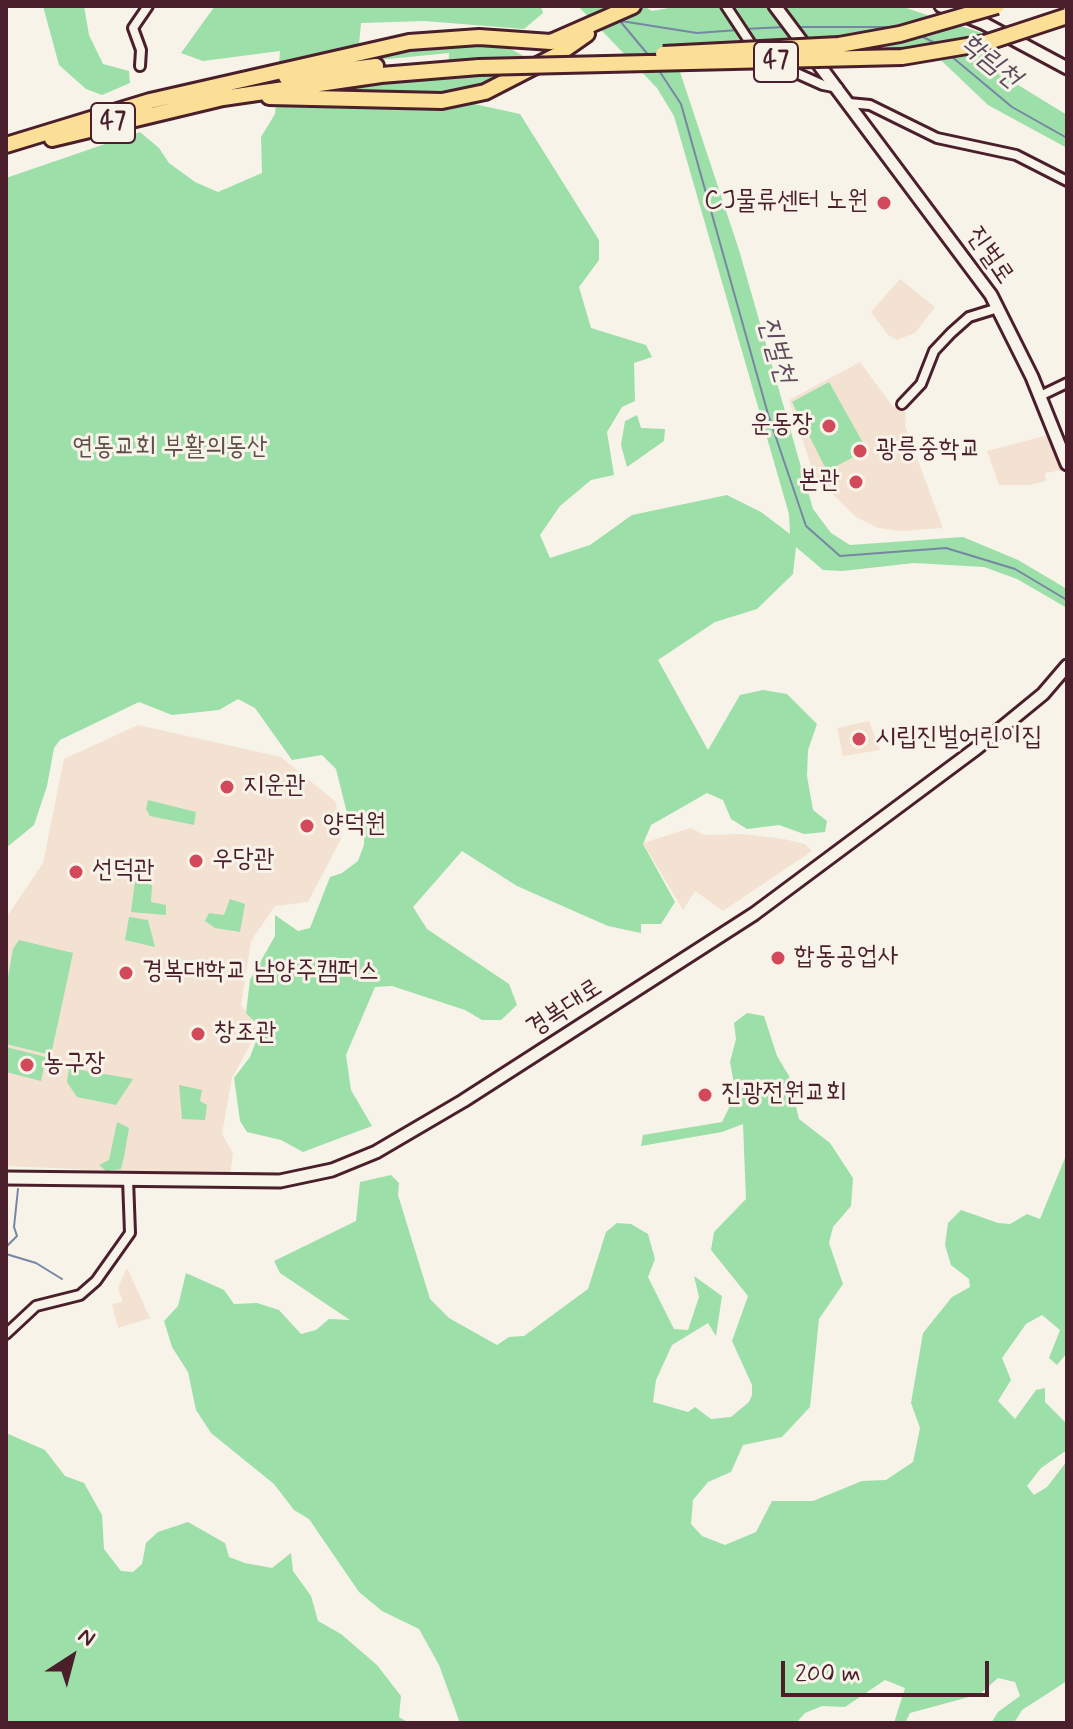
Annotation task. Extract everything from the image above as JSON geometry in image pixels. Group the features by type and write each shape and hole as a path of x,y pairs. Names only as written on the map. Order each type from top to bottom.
{"highway":[{"path":"220,92 442,101 485,92 557,55 633,6"},
{"name":"47","path":"6,145 69,124 220,92 479,62 839,45 900,34 997,6"},
{"name":"47","path":"479,62 902,57 985,43 1067,16"},
{"path":"220,92 409,42 479,37 551,42 607,20"},
{"name":"47","path":"6,154 220,92"}],"street":[{"path":"140,66 141,50 133,28 148,6"},
{"path":"941,6 983,23 1067,68"},
{"name":"진벌로","path":"776,7 971,266 998,308 1040,396 1067,464"},
{"path":"728,10 749,42 773,62 840,90"},
{"path":"849,103 870,105 937,138 1016,155 1067,181"},
{"path":"902,404 921,384 934,351 951,333 969,317 998,308"},
{"path":"1040,396 1067,383"},
{"name":"경복대로","path":"6,1178 280,1181 332,1170 376,1152 463,1101 754,914 977,748 1043,694 1067,666"},
{"path":"6,1334 36,1306 80,1295 96,1281 130,1233 128,1179"}],"shaded area":[{"path":"900,279 935,307 915,333 897,340 888,335 871,312"},
{"name":"광릉중학교","path":"860,362 893,407 898,406 906,413 905,426 943,528 902,531 878,528 856,517 815,477 789,400"},
{"path":"1048,435 1063,470 1045,473 1046,481 1029,485 999,485 987,451"},
{"name":"시립진벌어린이집","path":"869,721 880,750 843,756 837,728"},
{"name":"경복대학교 남양주캠퍼스","path":"138,725 281,757 336,802 341,839 308,902 275,906 251,941 241,1005 259,1029 232,1078 222,1134 233,1153 230,1176 6,1166 6,918 43,863 64,759"},
{"path":"691,828 704,835 742,834 784,839 805,844 812,851 723,911 695,891 683,910 643,843"},
{"path":"127,1268 150,1318 118,1328 112,1304 123,1302 118,1288"}],"green space":[{"path":"43,6 84,6 89,35 103,64 129,71 130,83 102,95 86,89 59,65"},
{"name":"연동교회 부활의동산","path":"215,6 541,6 543,13 524,29 424,21 361,23 358,55 416,46 475,46 511,49 531,60 485,85 447,92 391,94 465,102 520,114 599,240 599,260 579,287 591,328 646,345 652,357 634,363 635,401 622,407 607,432 614,475 591,480 560,506 540,535 550,558 590,545 632,515 727,495 761,512 790,534 789,514 674,116 657,88 578,6 644,6 652,11 680,6 900,6 982,33 1000,56 997,72 1067,115 1067,148 988,105 925,45 680,72 739,250 813,509 831,533 850,545 963,537 1018,560 1067,589 1067,608 1017,579 984,567 914,563 842,571 823,570 796,547 793,574 757,609 715,622 658,660 708,750 740,695 763,690 787,694 817,724 808,750 807,776 813,810 827,821 825,832 804,834 779,825 747,829 731,819 723,800 707,793 651,825 643,844 675,902 661,924 641,924 641,933 608,926 517,886 462,851 413,907 427,929 509,984 517,1005 501,1020 482,1020 465,1010 392,986 375,987 346,1055 351,1090 372,1126 303,1152 281,1140 247,1132 240,1121 234,1078 250,1057 261,1028 246,1013 250,980 275,936 275,915 298,931 310,928 330,877 342,873 358,861 364,845 364,822 348,817 336,769 322,755 292,760 255,708 238,699 219,710 172,715 139,702 60,740 54,748 47,786 34,825 6,848 6,178 140,132 159,148 169,163 195,182 218,192 262,173 261,137 275,114 280,51 203,61 181,53","holes":["449,53 448,78 356,86 358,62"]},
{"name":"운동장","path":"829,382 867,450 827,471 792,402"},
{"path":"637,415 641,428 665,429 664,441 627,467 621,445 625,421"},
{"path":"148,800 196,812 194,825 150,816 146,809"},
{"path":"135,881 152,885 151,902 166,905 166,915 131,912"},
{"path":"230,899 245,904 240,932 215,928 205,921 209,913 224,915"},
{"path":"129,917 148,920 155,947 125,940"},
{"path":"19,940 73,953 51,1055 6,1044 6,988 13,949"},
{"path":"747,1013 764,1016 777,1056 789,1076 799,1119 830,1143 853,1178 851,1206 833,1227 829,1243 843,1284 819,1319 810,1407 782,1437 743,1445 731,1472 708,1482 693,1500 691,1524 702,1536 725,1545 756,1532 772,1501 813,1501 862,1481 886,1480 913,1462 920,1428 911,1403 923,1333 952,1297 970,1287 969,1279 951,1265 945,1245 948,1223 961,1210 998,1223 1010,1224 1027,1214 1040,1219 1067,1153 1067,1353 1057,1365 1049,1358 1060,1330 1042,1315 1026,1324 1002,1358 1011,1380 998,1401 1015,1419 1036,1390 1045,1388 1045,1402 1067,1424 1067,1450 1041,1468 1027,1486 1034,1495 1047,1487 1067,1461 1067,1681 1022,1710 1014,1723 991,1723 998,1712 1020,1696 1015,1682 998,1678 980,1694 910,1713 905,1723 894,1723 905,1688 885,1680 845,1707 822,1706 805,1713 796,1723 460,1723 439,1665 419,1629 382,1611 359,1592 309,1519 294,1510 274,1484 211,1433 196,1410 188,1372 172,1347 164,1321 178,1306 186,1273 224,1290 234,1304 257,1303 279,1310 301,1334 316,1330 329,1319 350,1320 280,1273 274,1261 356,1221 360,1182 391,1175 399,1183 398,1195 430,1299 449,1318 497,1345 509,1337 524,1336 588,1289 606,1232 617,1223 631,1224 648,1234 655,1259 648,1277 674,1329 688,1330 699,1297 694,1276 722,1296 716,1336 708,1323 672,1345 656,1380 653,1402 688,1412 695,1407 711,1419 731,1417 749,1402 752,1395 752,1385 732,1341 748,1296 711,1250 714,1232 746,1199 743,1124 722,1132 641,1146 643,1135 722,1122 736,1094 730,1062 736,1039 734,1023"},
{"name":"농구장","path":"6,1047 46,1057 41,1081 6,1072"},
{"path":"69,1068 133,1079 116,1105 77,1097 67,1082"},
{"path":"179,1085 202,1090 200,1101 207,1105 205,1120 182,1119"},
{"path":"117,1122 129,1128 124,1157 121,1169 106,1171 99,1165 109,1160"},
{"path":"6,1433 45,1450 65,1476 84,1483 102,1515 104,1549 121,1571 133,1572 142,1564 146,1543 158,1532 188,1522 225,1543 229,1557 245,1563 272,1568 291,1553 293,1571 311,1596 318,1621 341,1634 377,1665 401,1696 399,1717 409,1723 6,1723"}],"waterway":[{"name":"진벌천","path":"620,21 650,57"},
{"name":"학림천","path":"621,21 697,33 738,30"},
{"name":"학림천","path":"744,29 785,27"},
{"name":"학림천","path":"796,27 901,27"},
{"name":"학림천","path":"921,36 937,44"},
{"name":"학림천","path":"951,56 1012,107 1067,138"},
{"name":"진벌천","path":"658,69 681,104 768,414 806,526 840,556 946,548 1015,569 1067,600"},
{"path":"6,1247 17,1236 14,1227 18,1189"},
{"path":"6,1254 36,1263 62,1279"}],"place":[{"name":"CJ물류센터 노원","path":"884,203"},
{"name":"운동장","path":"829,426"},
{"name":"광릉중학교","path":"860,451"},
{"name":"본관","path":"856,482"},
{"name":"시립진벌어린이집","path":"859,739"},
{"name":"지운관","path":"227,787"},
{"name":"양덕원","path":"307,826"},
{"name":"우당관","path":"196,861"},
{"name":"선덕관","path":"76,872"},
{"name":"합동공업사","path":"778,958"},
{"name":"경복대학교 남양주캠퍼스","path":"126,973"},
{"name":"창조관","path":"198,1034"},
{"name":"농구장","path":"27,1065"},
{"name":"진광전원교회","path":"705,1095"}]}
